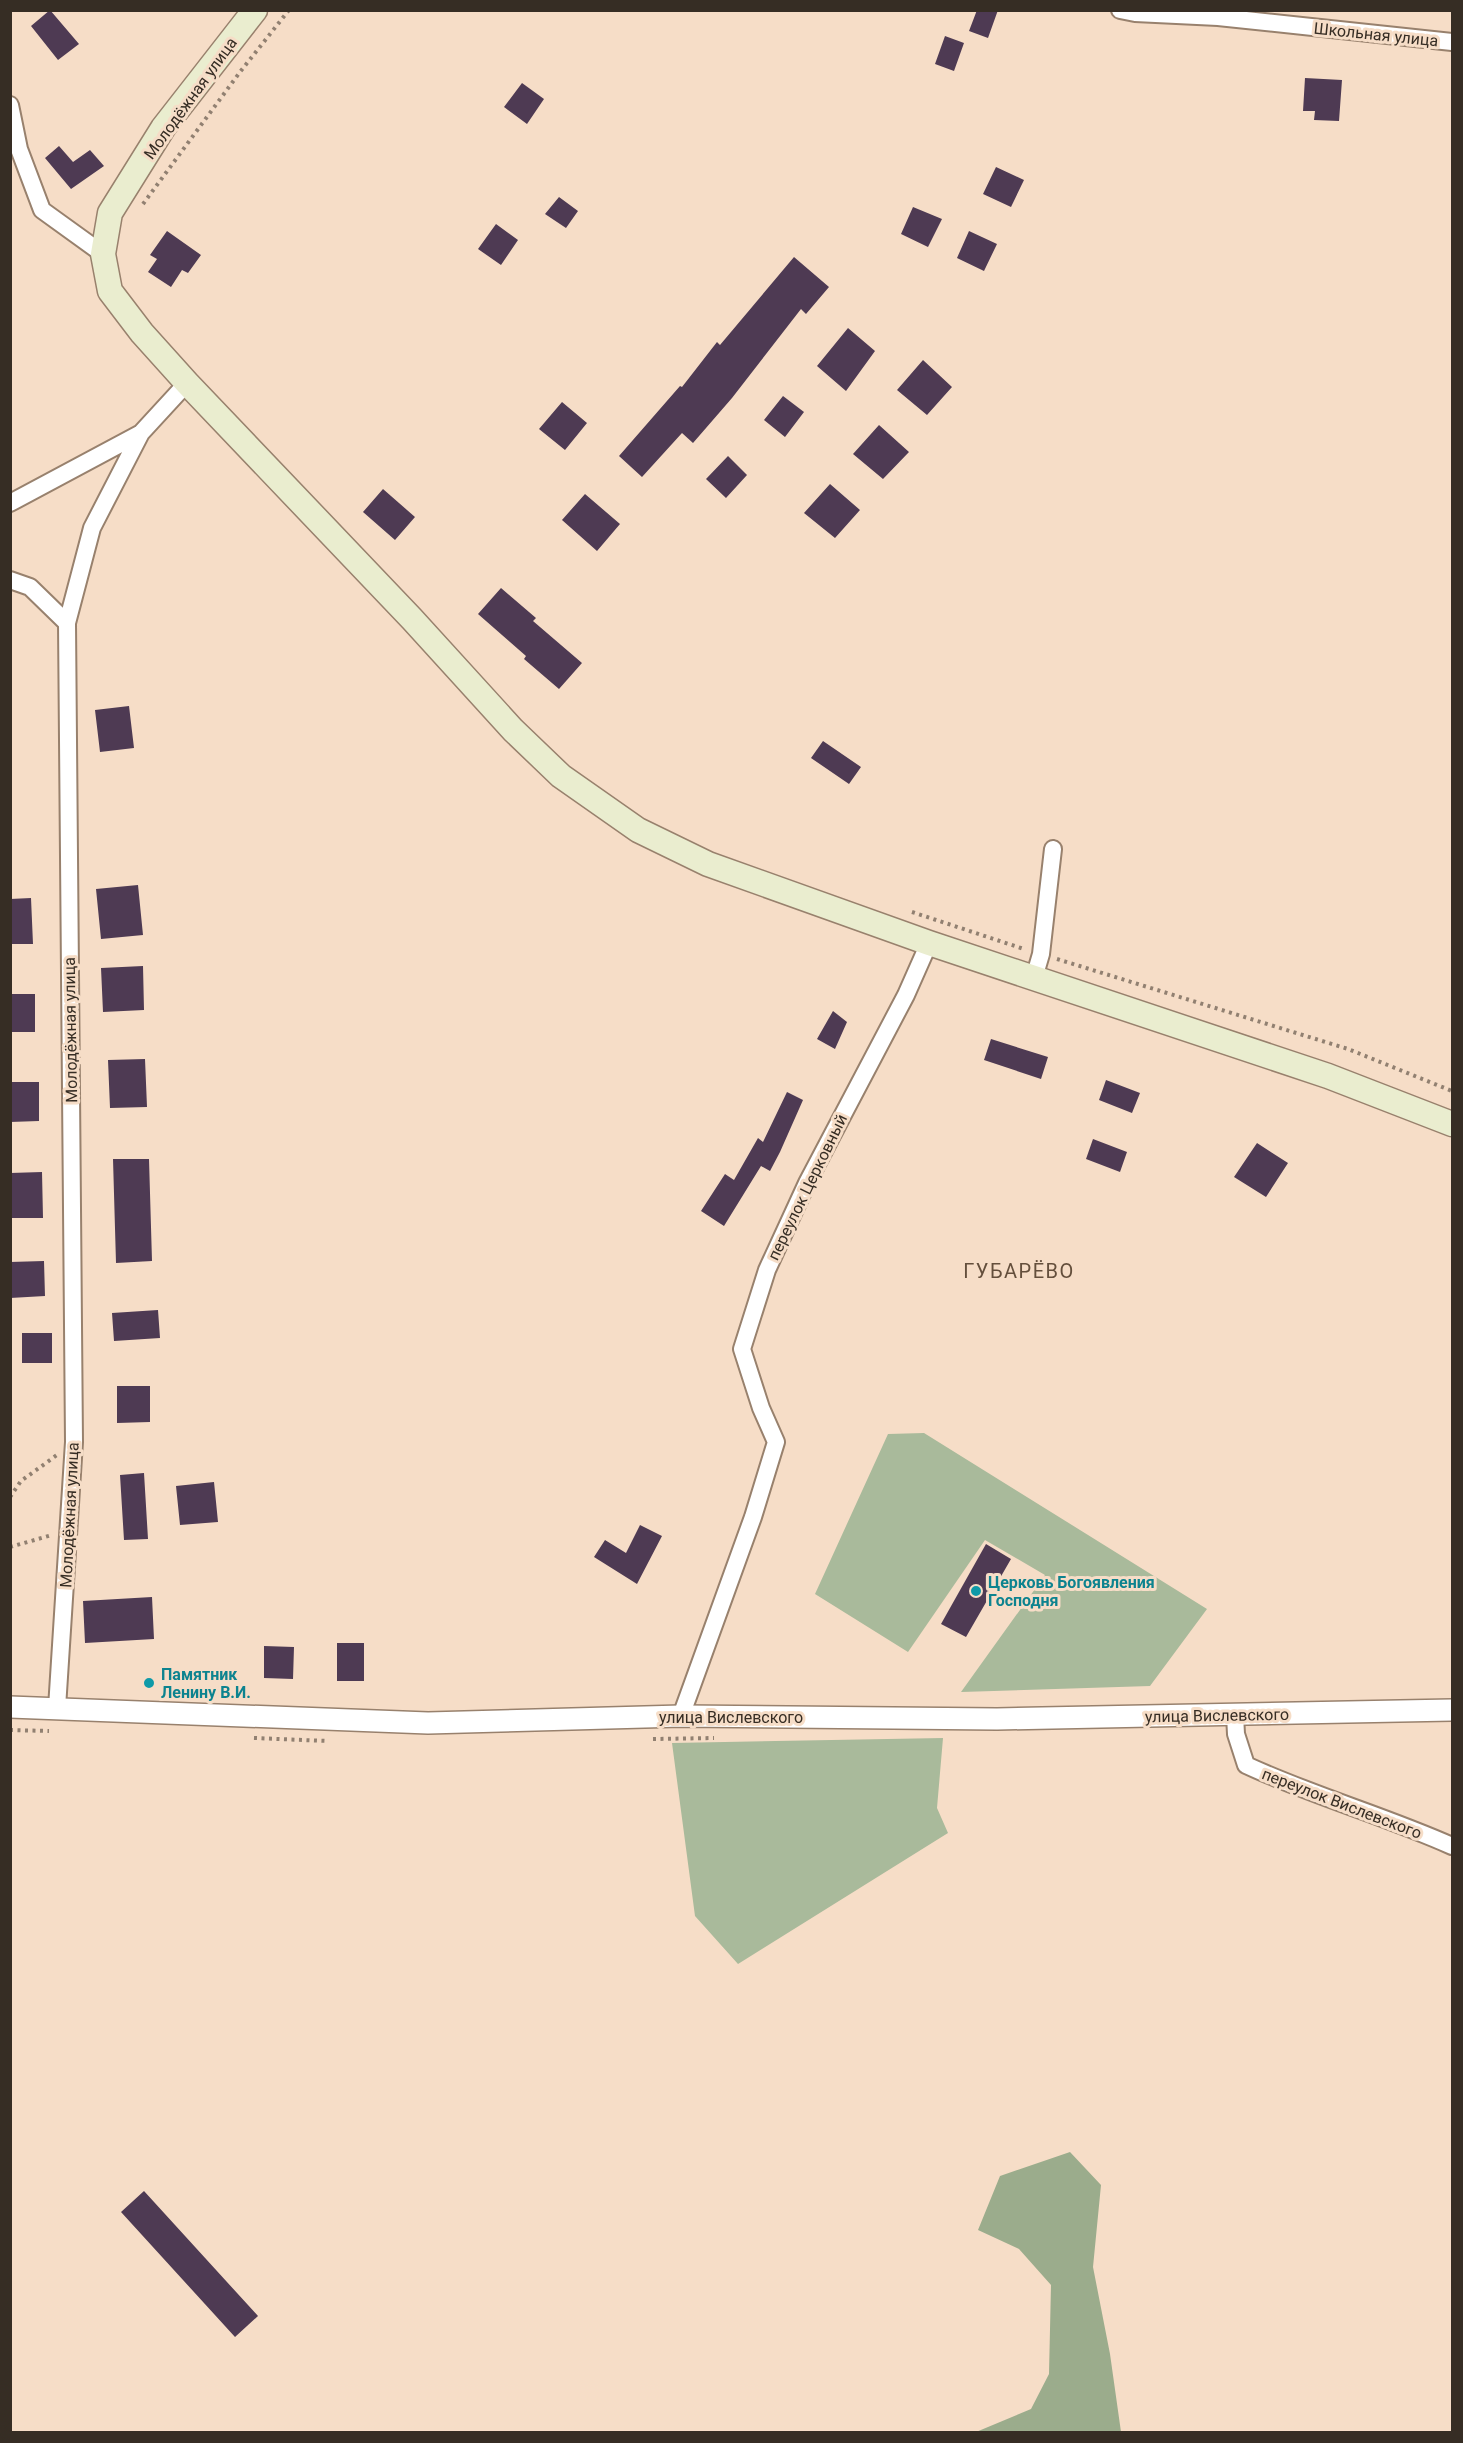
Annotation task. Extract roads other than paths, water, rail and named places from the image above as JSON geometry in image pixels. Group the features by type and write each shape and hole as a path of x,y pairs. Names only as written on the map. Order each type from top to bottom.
{"main road":[{"name":"Молодёжная улица","path":"103,254 110,213 163,128 255,10"},
{"path":"103,254 110,291 142,333 187,383 412,619 513,730 561,776 638,830 708,864 929,943 1328,1076 1452,1124"}],"street":[{"name":"Школьная улица","path":"1130,11 1218,17 1452,42"},
{"path":"10,105 19,148 42,210 103,254"},
{"name":"Молодёжная улица","path":"57,1708 74,1442 67,623 92,528 141,433 187,383"},
{"path":"10,503 141,433"},
{"path":"10,580 30,587 67,623"},
{"path":"1034,978 1041,954 1053,849"},
{"name":"переулок Церковный","path":"681,1716 753,1517 776,1442 761,1408 742,1349 767,1270 802,1193 906,995 929,943"},
{"name":"улица Вислевского","path":"10,1707 428,1723 681,1716 997,1719 1452,1710"},
{"name":"переулок Вислевского","path":"1235,1714 1236,1734 1245,1765 1287,1784 1410,1827 1452,1846"}],"place":[{"name":"Церковь Богоявления Господня","path":"976,1591"},
{"name":"Памятник Ленину В.И.","path":"149,1683"}],"district":[{"name":"ГУБАРЁВО","path":"1019,1271"}]}
